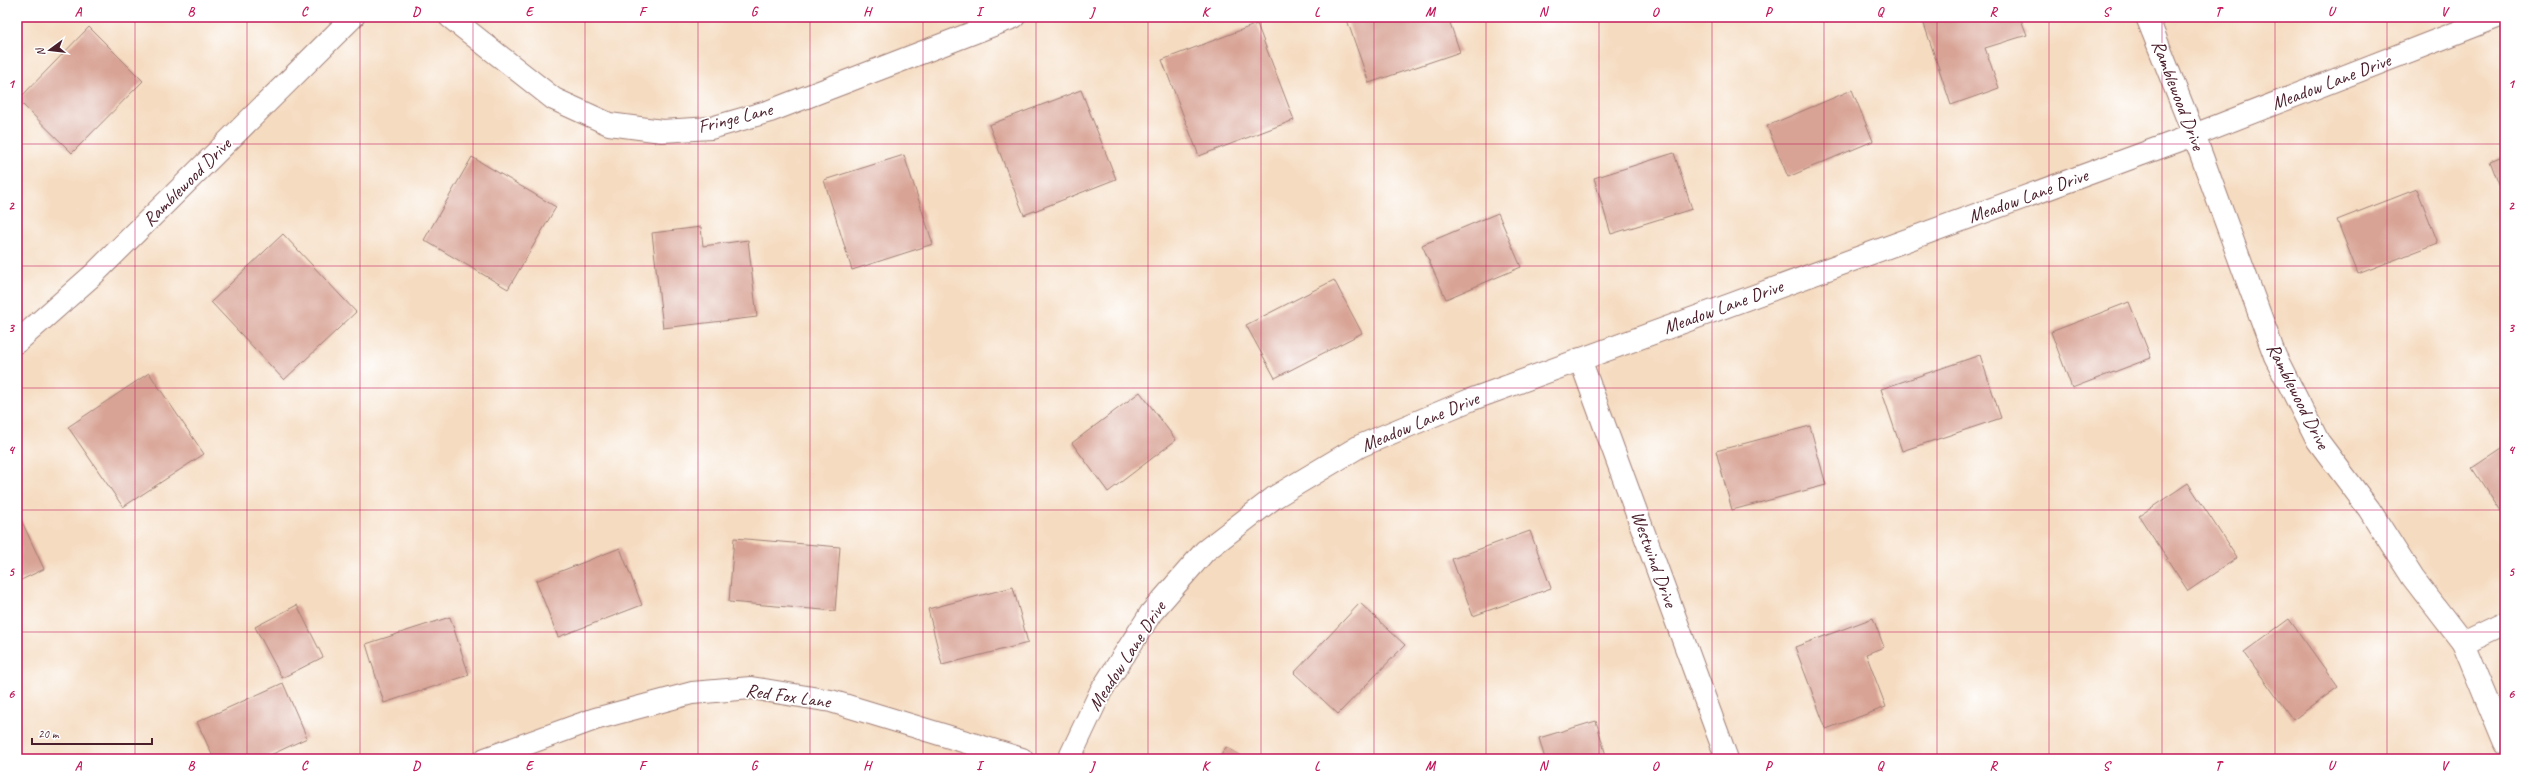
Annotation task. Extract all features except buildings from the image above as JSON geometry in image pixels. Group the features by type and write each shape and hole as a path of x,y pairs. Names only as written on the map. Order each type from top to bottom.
{"street":[{"name":"Ramblewood Drive","path":"17,342 94,274 353,17"},
{"name":"Fringe Lane","path":"450,17 554,99 609,124 662,131 711,128 770,111 1014,17"},
{"name":"Ramblewood Drive","path":"2147,17 2194,135 2275,356 2318,441 2369,509 2414,578 2463,643 2505,744"},
{"name":"Meadow Lane Drive","path":"1069,759 1101,691 1151,613 1205,551 1276,497 1360,446 1470,400 2194,135 2497,17"},
{"name":"Westwind Drive","path":"1580,359 1727,759"},
{"path":"2463,643 2505,623"},
{"name":"Red Fox Lane","path":"485,759 595,719 662,701 692,693 751,688 831,700 1022,759"}]}
